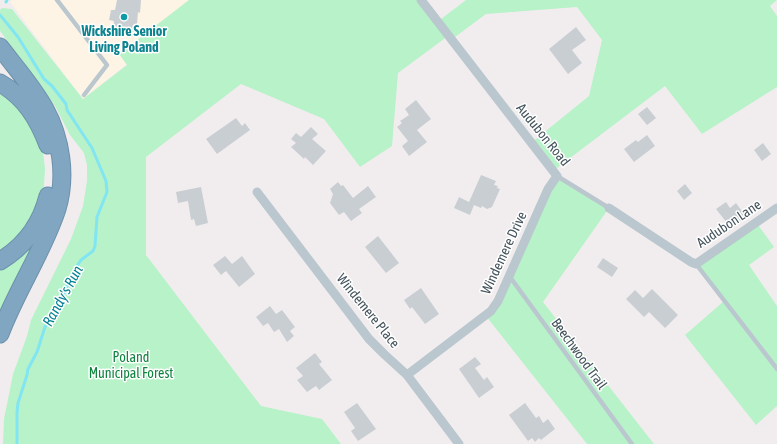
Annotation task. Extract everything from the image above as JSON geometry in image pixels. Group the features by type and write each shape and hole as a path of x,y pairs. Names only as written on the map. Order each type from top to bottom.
{"highway":[{"path":"0,47 45,108 54,129 61,158 62,183 57,209 0,334"},
{"path":"0,83 15,94 30,109 41,127 49,148 53,168 50,190 45,209 32,233 17,249 0,261"}],"street":[{"name":"Audubon Road","path":"421,0 557,176"},
{"name":"Windemere Drive","path":"407,375 491,311 498,301 510,277 548,189 557,176"},
{"name":"Windemere Place","path":"257,192 369,338 407,375 460,444"},
{"name":"Audubon Road","path":"608,208 696,264"},
{"name":"Audubon Lane","path":"696,264 777,208"}],"lane":[{"path":"57,0 107,65 84,95"},
{"name":"Audubon Road","path":"557,176 608,208"},
{"path":"696,264 777,369"},
{"name":"Beechwood Trail","path":"510,277 632,444"}],"shaded area":[{"path":"12,0 189,0 119,54 127,64 83,99 10,2"}],"green space":[{"name":"Poland Municipal Forest","path":"189,0 421,0 437,22 466,0 777,0 770,6 777,16 777,87 702,134 665,86 553,171 531,143 589,96 602,40 577,7 486,14 451,40 448,36 398,73 392,146 360,167 324,119 241,84 146,157 146,255 261,406 322,419 341,444 3,444 4,419 13,374 27,336 31,320 71,239 83,206 87,181 87,165 84,153 70,135 55,106 0,31 0,10 2,8 12,9 83,99 127,65 119,54"},
{"path":"0,89 27,116 43,151 45,169 44,185 40,203 19,238 0,253"},
{"path":"557,176 609,208 543,302 654,444 587,444 486,316"},
{"path":"756,222 774,247 749,265 777,306 777,406 756,425 685,335 724,301 696,264"},
{"path":"40,235 0,318 0,266"}],"building":[{"name":"Wickshire Senior Living Poland","path":"117,0 141,0 140,13 138,12 137,24 135,24 134,32 113,27 114,21 109,20 111,10 115,10"},
{"path":"576,27 586,40 572,50 582,63 568,74 549,49"},
{"path":"416,100 431,119 417,130 427,142 409,156 402,146 408,141 397,127 402,123 400,121 409,115 405,109"},
{"path":"647,107 656,118 647,125 638,114"},
{"path":"236,118 242,126 245,123 250,130 217,154 206,139"},
{"path":"311,127 318,134 312,139 326,151 313,165 291,147 296,143 291,139 296,133 301,137"},
{"path":"647,135 655,146 634,162 624,149 636,140 638,142"},
{"path":"763,143 771,154 762,161 754,150"},
{"path":"481,175 496,181 494,185 498,186 497,188 500,189 492,207 487,209 482,206 481,208 474,205 470,215 454,208 459,197 469,202"},
{"path":"338,182 341,186 343,185 353,198 368,186 376,197 359,209 362,213 351,221 344,212 339,215 330,203 333,194 330,189"},
{"path":"685,184 692,193 684,200 677,191"},
{"path":"201,187 208,223 196,226 194,219 191,220 188,201 178,203 176,192"},
{"path":"726,202 730,208 736,203 744,214 741,217 743,219 734,227 729,221 727,223 716,209"},
{"path":"378,236 399,263 386,273 365,247"},
{"path":"225,256 232,264 242,256 255,274 239,287 226,271 221,275 213,265"},
{"path":"603,258 618,268 612,277 597,267"},
{"path":"421,288 439,314 425,324 412,307 410,309 404,300"},
{"path":"652,289 678,315 665,328 649,312 644,317 626,299 635,290 643,298"},
{"path":"270,306 276,314 282,310 295,327 290,331 294,336 287,342 279,329 274,332 268,323 263,326 256,317"},
{"path":"315,353 322,362 319,364 332,380 319,390 316,386 307,392 297,380 303,376 296,368"},
{"path":"475,357 481,364 475,368 484,380 487,377 494,387 479,398 459,369"},
{"path":"357,403 376,429 358,441 351,431 355,428 344,412"},
{"path":"525,403 536,418 539,416 543,423 548,419 555,429 541,440 539,438 535,442 532,438 528,441 509,415"}],"waterway":[{"name":"Randy's Run","path":"0,15 18,37 44,79 52,86 66,104 67,110 92,148 106,181 107,192 97,217 95,246 93,251 81,260 77,266 54,313 45,327 37,352 28,369 18,403 17,444"}],"place":[{"name":"Wickshire Senior Living Poland","path":"124,17"}]}
